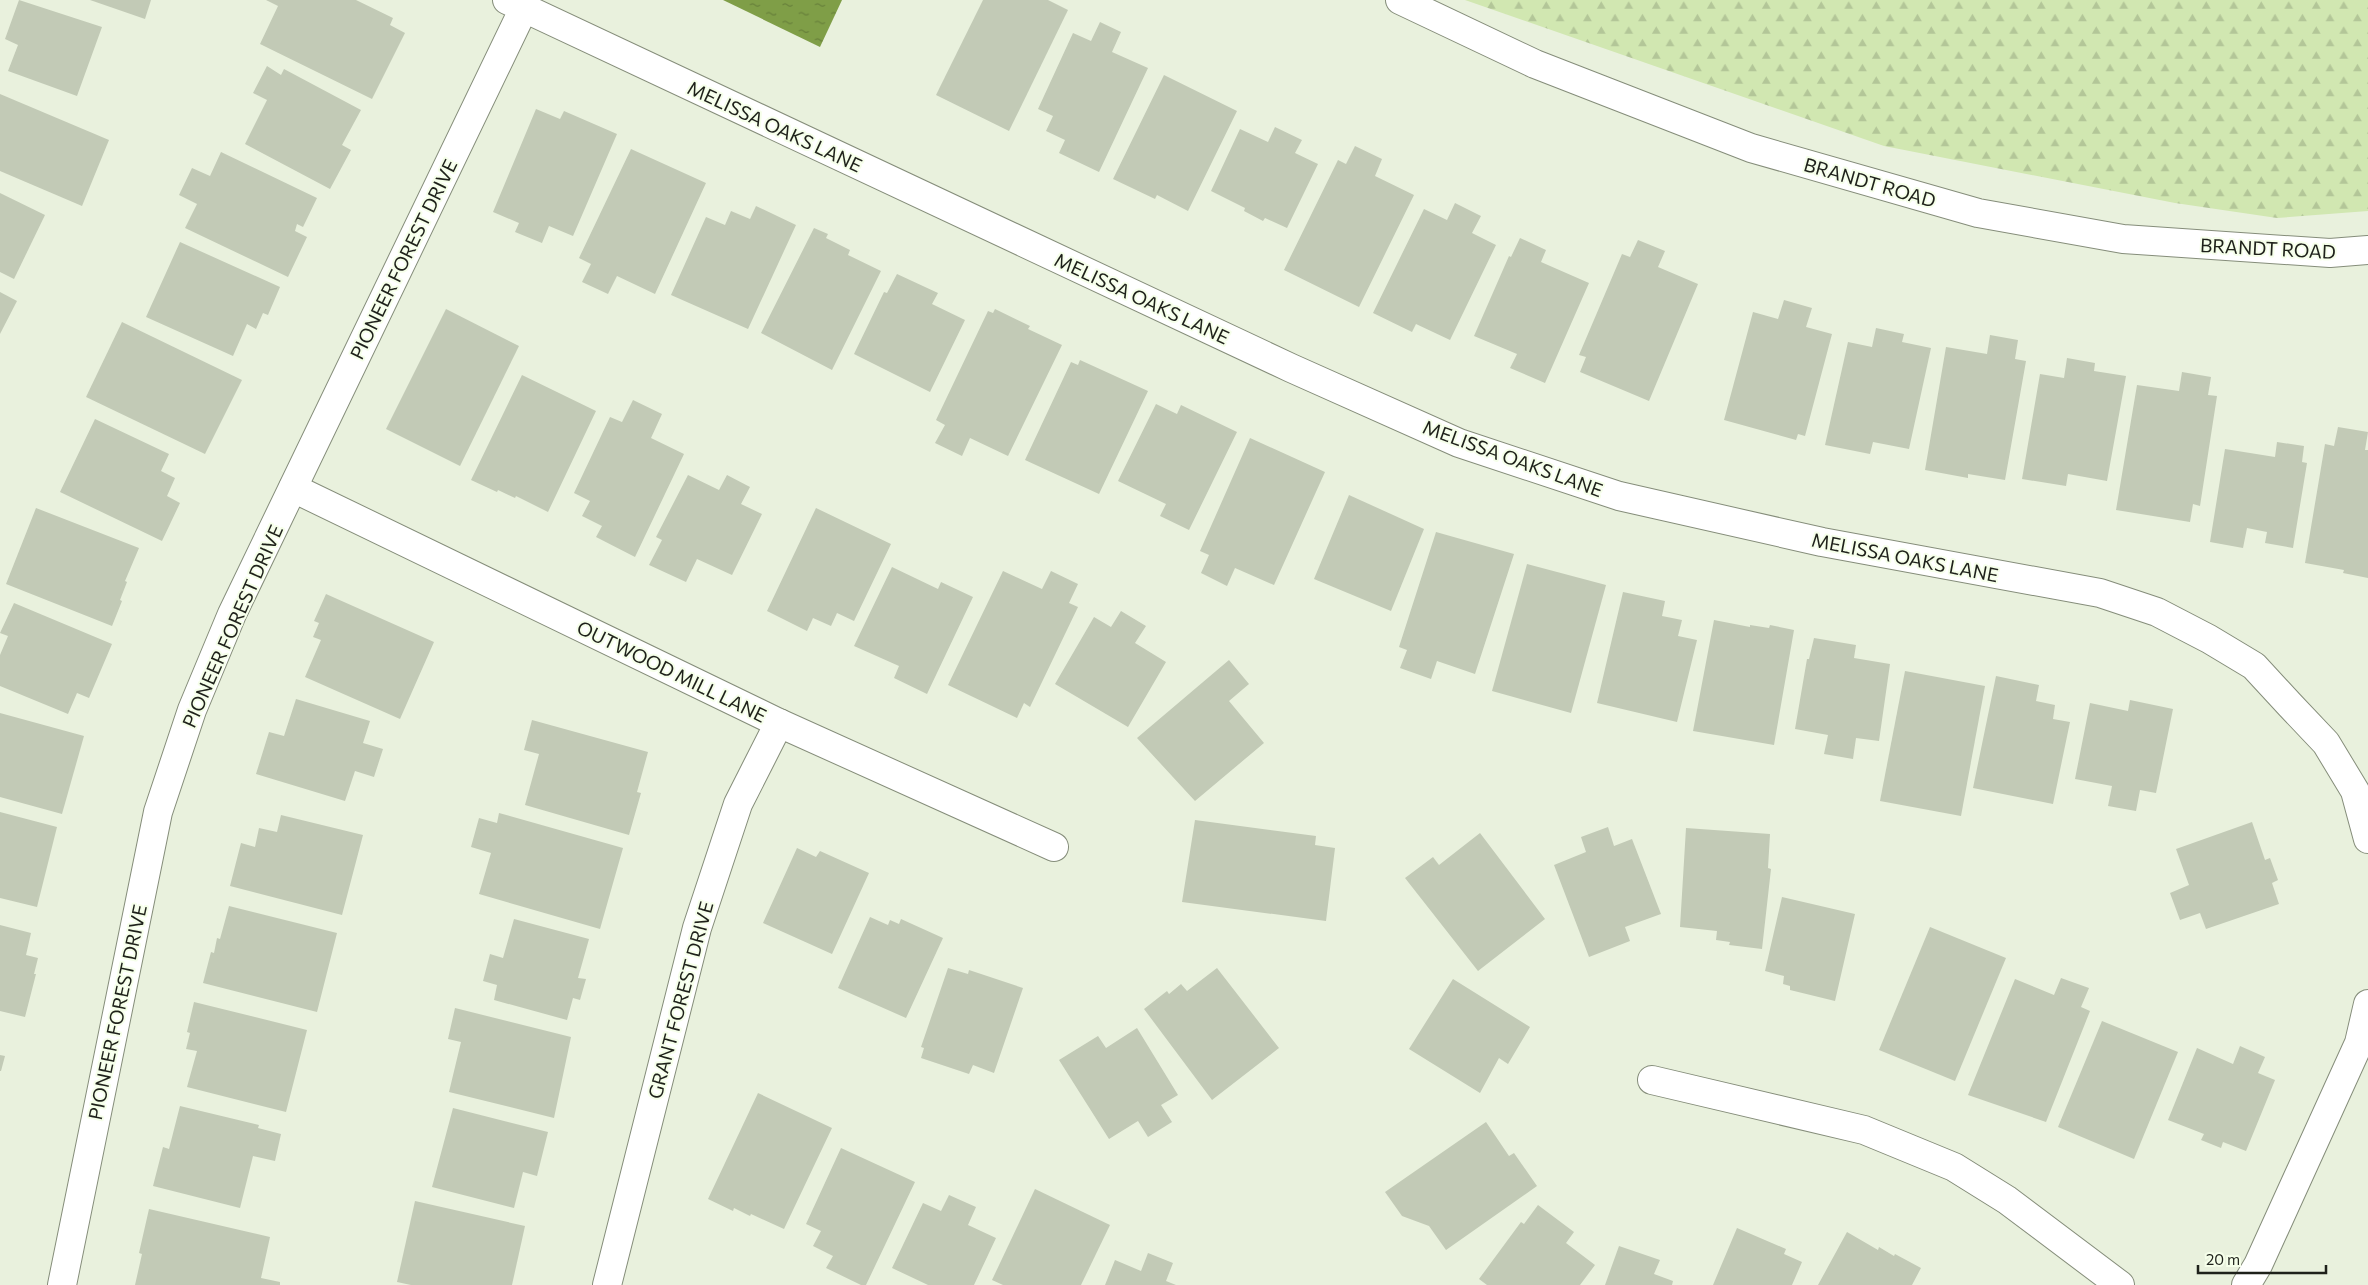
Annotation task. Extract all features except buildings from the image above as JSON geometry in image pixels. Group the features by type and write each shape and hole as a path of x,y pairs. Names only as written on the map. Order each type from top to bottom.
{"street":[{"name":"BRANDT ROAD","path":"1400,0 1535,64 1751,148 1978,213 2123,239 2330,253 2368,250"},
{"name":"PIONEER FOREST DRIVE","path":"62,1285 158,812 192,710 232,614 294,488 516,4"},
{"name":"MELISSA OAKS LANE","path":"516,4 1290,368 1459,443 1619,496 1822,542 2100,593 2157,612 2209,639 2254,666 2290,704 2326,743 2355,791 2368,839"},
{"name":"OUTWOOD MILL LANE","path":"294,488 779,723 1054,847"},
{"name":"GRANT FOREST DRIVE","path":"607,1285 697,928 738,804 779,723"},
{"path":"2246,1285 2258,1265 2359,1043 2368,1004"},
{"path":"1652,1080 1864,1130 1954,1167 2007,1200 2120,1285"}],"green space":[{"path":"1465,0 2368,0 2368,211 2277,218 2175,203 1884,146"}],"water":[{"path":"723,0 842,0 820,47"}]}
